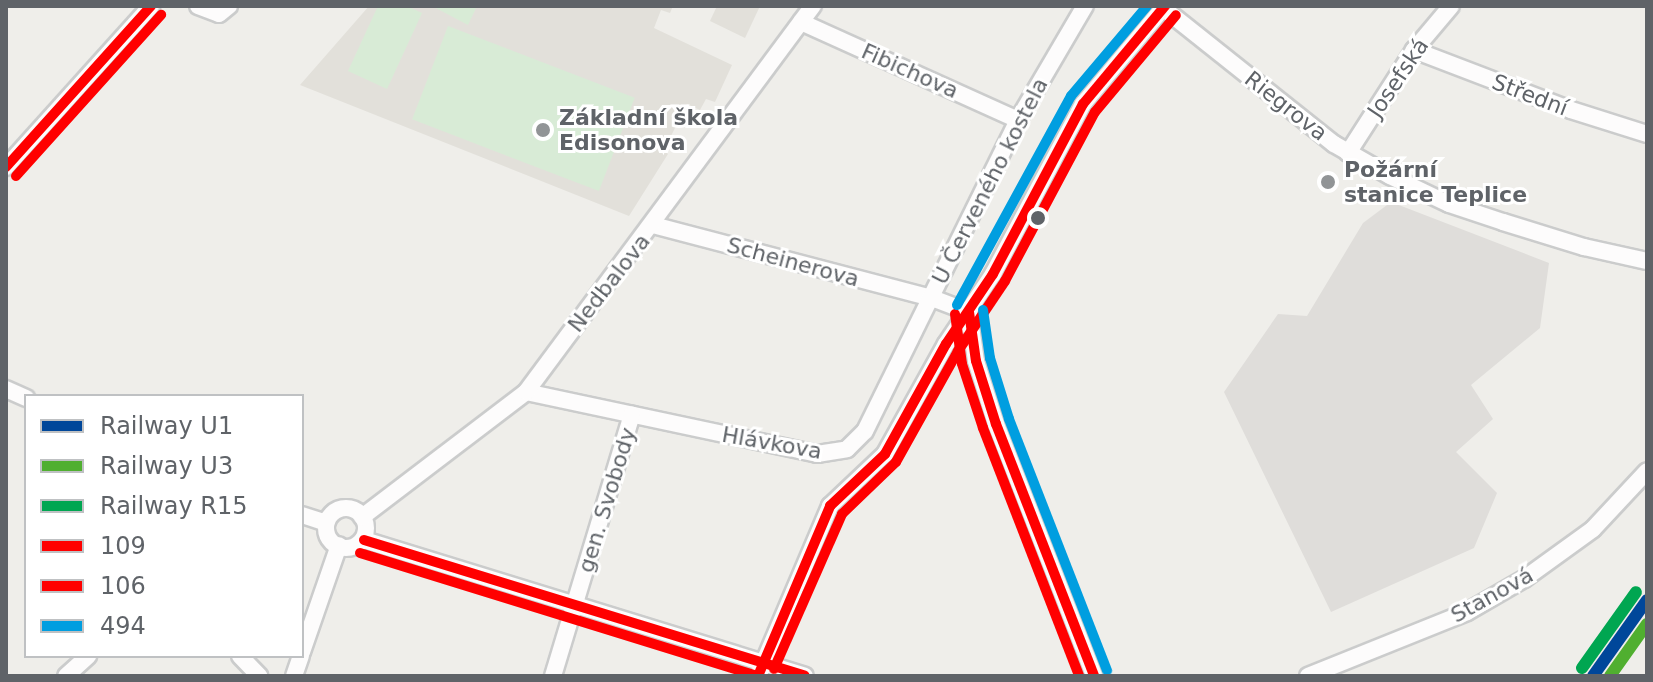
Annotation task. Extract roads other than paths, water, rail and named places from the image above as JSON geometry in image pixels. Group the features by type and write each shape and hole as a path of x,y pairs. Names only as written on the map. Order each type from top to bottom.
{"street":[{"path":"6,167 151,6"},
{"path":"198,6 219,14 229,6"},
{"name":"Nedbalova","path":"362,517 526,392 813,6"},
{"name":"U Červeného kostela","path":"1085,6 1018,120 932,298 969,312 993,274 1083,104 1164,7"},
{"name":"Josefská","path":"1348,153 1414,50 1451,6"},
{"name":"Riegrova","path":"1164,7 1348,153 1449,204 1584,247 1647,261"},
{"name":"Fibichova","path":"801,22 1018,120"},
{"name":"Střední","path":"1414,50 1571,110 1647,134"},
{"name":"Scheinerova","path":"653,225 932,298"},
{"name":"Hlávkova","path":"526,392 817,454 847,449 865,431 932,298"},
{"path":"760,670 830,506 885,454 936,361 969,312"},
{"path":"969,312 976,361 996,424 1094,676"},
{"name":"gen. Svobody","path":"553,676 632,415"},
{"name":"Stanová","path":"1308,676 1467,612 1524,579 1593,529 1647,471"},
{"path":"364,540 368,528 362,517 340,510 330,514 324,522 327,536 339,545 352,546 364,540 760,670 805,676"},
{"path":"304,516 324,522"},
{"path":"304,645 339,545"},
{"path":"66,676 86,658"},
{"path":"242,658 259,676"}],"rail line":[{"name":"R15","path":"1582,668 1636,592"},
{"name":"U1","path":"1593,676 1647,600"},
{"name":"U3","path":"1610,676 1647,624"}],"place":[{"name":"Základní škola Edisonova","path":"543,130"},
{"name":"Požární stanice Teplice","path":"1328,182"}]}
